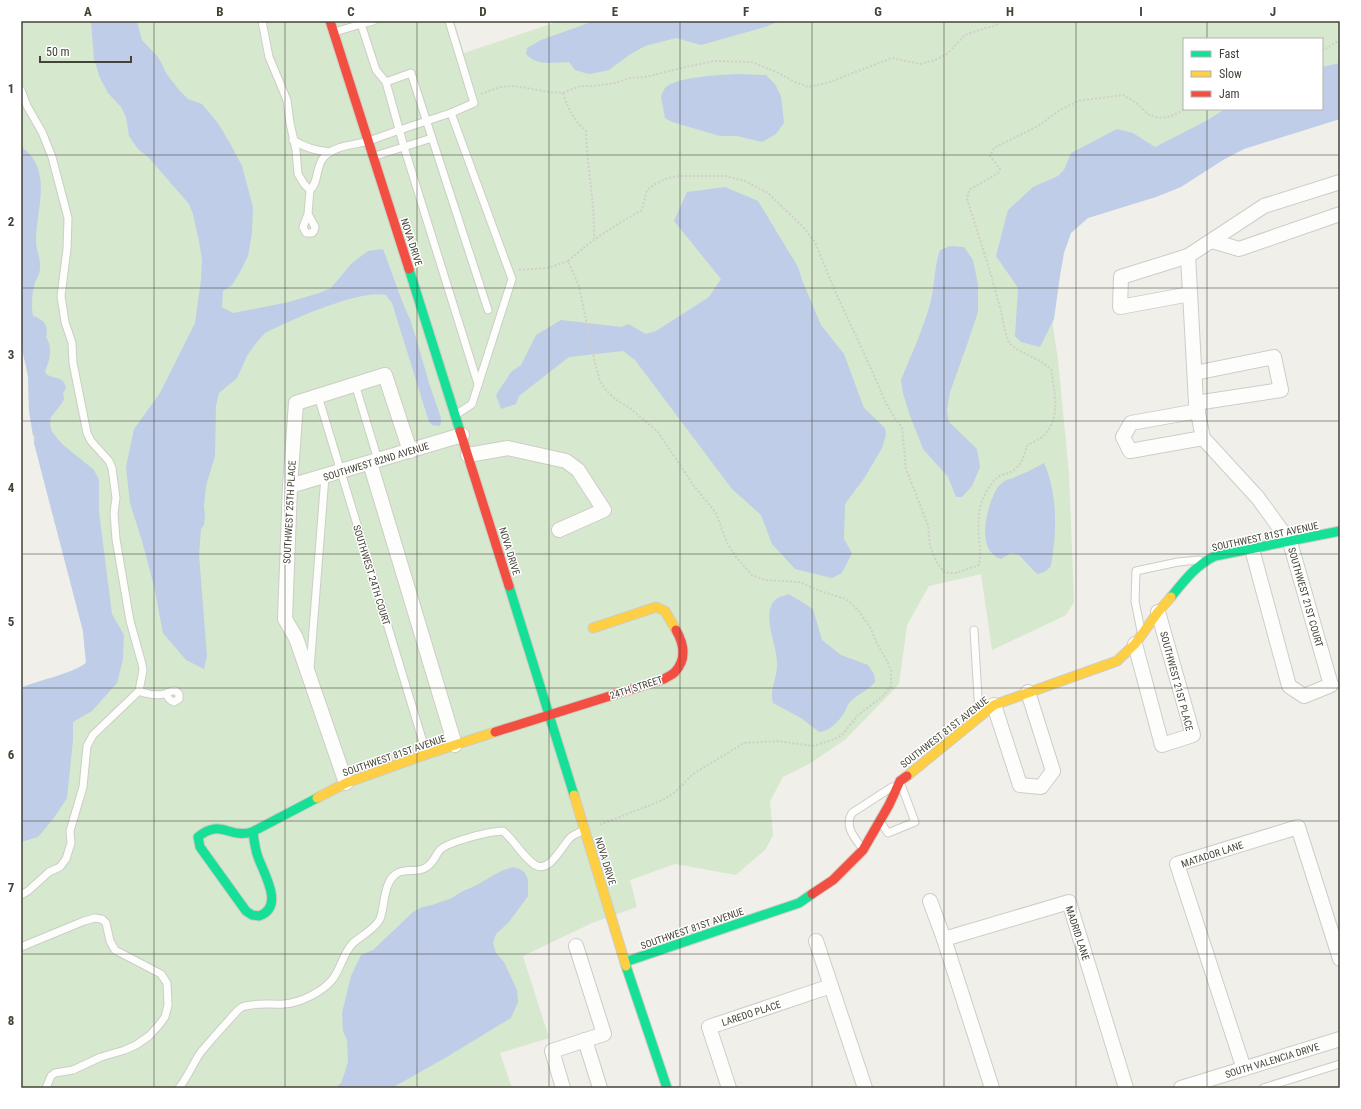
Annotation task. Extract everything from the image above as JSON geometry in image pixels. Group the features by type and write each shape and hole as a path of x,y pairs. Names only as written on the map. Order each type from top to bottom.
{"street":[{"name":"NOVA DRIVE","path":"330,21 550,714 625,962 667,1088"},
{"path":"1190,294 1120,307 1121,277 1188,256 1264,206 1340,182"},
{"path":"1212,241 1239,248 1340,214"},
{"path":"1188,256 1197,407 1203,438 1130,451 1123,437 1131,424 1197,407 1281,390 1274,357 1195,373"},
{"name":"SOUTHWEST 25TH PLACE","path":"346,783 296,638 285,619 290,486 296,403 385,375 410,450"},
{"name":"SOUTHWEST 82ND AVENUE","path":"290,486 462,435"},
{"name":"SOUTHWEST 21ST COURT","path":"1203,438 1258,498 1290,542 1331,684 1304,696 1289,686 1252,549"},
{"path":"468,455 508,448 566,461 578,470 604,510 559,530"},
{"path":"374,462 455,745"},
{"name":"SOUTHWEST 81ST AVENUE","path":"625,962 799,903 833,880 863,850 889,805 900,781 994,705 1117,661 1138,639 1158,612 1191,573 1207,560 1215,556 1340,531"},
{"name":"24TH STREET","path":"550,714 664,679 675,672 684,657 682,640 665,611 656,607 593,628"},
{"name":"SOUTHWEST 21ST PLACE","path":"1138,639 1162,745 1193,735 1158,612"},
{"path":"994,705 1020,785 1042,787 1053,771 1028,692"},
{"name":"SOUTHWEST 81ST AVENUE","path":"253,832 254,844 272,893 272,900 268,911 257,916 251,915 246,911 200,847 198,837 204,832 211,828 219,828 244,834 253,832 346,783 427,754 550,714"},
{"name":"MATADOR LANE","path":"1244,1069 1177,864 1298,827 1340,959"},
{"path":"930,901 944,939 992,1088"},
{"name":"MADRID LANE","path":"944,939 1069,902 1126,1088"},
{"path":"816,941 865,1088"},
{"path":"563,1088 552,1050 604,1034 576,946"},
{"name":"LAREDO PLACE","path":"728,1088 709,1027 831,986"},
{"name":"SOUTH VALENCIA DRIVE","path":"1181,1088 1340,1039"},
{"path":"585,1040 600,1088"}],"lane":[{"path":"262,21 269,57 287,100 296,150 298,174 310,190"},
{"path":"334,32 373,21"},
{"path":"308,214 310,190 313,188 320,162 331,152 451,113 474,103 449,21"},
{"path":"361,24 376,70 386,82 404,147 478,384"},
{"path":"386,82 411,73 488,310"},
{"path":"21,90 27,106 42,132 52,156 68,218 67,249 61,296 72,343 73,363 87,433 91,441 109,461 112,468 116,498 114,513 116,539 130,621 142,664 139,691 93,735 87,746 82,787 70,831 71,842 66,859 60,867 49,872 28,891 21,895"},
{"path":"451,113 512,279 472,404 456,415"},
{"path":"373,157 432,138"},
{"path":"293,140 311,150 331,152"},
{"path":"355,384 374,462"},
{"name":"SOUTHWEST 24TH COURT","path":"318,396 427,754"},
{"path":"310,677 325,476"},
{"path":"1138,639 1135,601 1136,571 1178,562 1207,560"},
{"path":"974,630 979,716"},
{"path":"139,691 143,693 166,694"},
{"path":"863,850 851,832 849,818 852,813 900,781 914,822 888,833 880,821"},
{"path":"179,1088 201,1052 241,1008 252,1005 286,1004 296,1002 316,993 332,980 346,952 352,944 368,932 380,919 388,884 395,874 403,871 423,869 431,864 440,850 447,846 458,841 494,831 503,831 511,837 524,855 536,866 542,867 549,864 554,859 573,836 585,830"},
{"path":"21,947 84,921 95,918 101,919 106,923 110,941 115,950 161,974 167,983 168,1005 165,1017 149,1036 136,1045 124,1050 101,1057 73,1070 55,1073 51,1076 46,1088"},
{"path":"1263,1088 1340,1064"}],"path":[{"path":"473,98 486,91 500,87 515,86 563,93 580,86 615,83 630,78 644,77 715,61 751,62 777,72 808,87 827,84 892,58 920,64 935,60 947,54 965,35 995,26 1001,21"},
{"path":"1323,50 1340,40"},
{"path":"563,93 568,108 576,122 586,131 587,158 594,217 594,240"},
{"path":"509,271 548,268 568,261 612,227 642,210 647,190 655,184 668,178 679,176 726,176 745,181 768,193 803,227 815,242 835,291 885,401 894,417 902,427 906,469 928,525 930,546 936,561 945,573 956,573 979,564 982,555 979,541 979,518 983,500 990,488 997,478 1011,472 1018,466 1024,456 1027,446 1043,436 1052,423 1056,413 1051,369 1040,361 1018,350 1009,343 967,199 969,190 998,173 1000,169 990,156 994,148 1038,126 1060,110 1078,101 1123,94 1139,105 1147,114 1156,117 1170,117 1178,114 1183,110"},
{"path":"568,261 579,286 600,381 615,399 631,409 658,432 694,486 716,513 728,544 736,557 752,575 765,580 799,582 820,591 846,599 858,610 870,627 891,670 890,686 882,696 858,715 842,735 835,739 813,746 777,741 744,743 693,774 675,792 663,800 594,826"}],"green space":[{"path":"21,21 454,21 464,53 560,21 1340,21 1340,88 1323,96 1323,38 1183,38 1183,110 1289,110 1042,222 1056,244 1053,327 1058,360 1069,474 1074,602 1066,615 992,650 981,574 929,586 907,625 899,684 846,739 809,764 783,777 770,801 773,835 766,849 736,875 675,864 630,880 637,907 592,923 523,956 549,1038 500,1053 512,1088 21,1088 21,688 71,671 86,663 83,631 34,443 29,411 28,376 21,344"}],"water":[{"path":"91,21 137,21 142,40 157,56 166,73 179,90 188,99 202,104 218,123 242,166 253,207 252,233 248,256 240,272 232,285 223,291 222,307 233,313 289,302 319,293 331,288 352,263 368,251 383,249 410,319 441,418 441,424 439,426 432,425 429,422 392,303 386,295 374,294 343,301 325,307 265,333 247,356 237,378 219,393 216,406 215,456 206,486 204,506 205,517 204,525 201,529 199,555 207,656 204,669 186,660 163,633 154,586 130,503 126,467 134,429 160,393 195,323 201,280 202,260 199,241 193,214 189,204 149,158 138,149 129,136 126,117 121,107 108,93 100,78 94,59"},
{"path":"594,21 780,21 765,27 701,45 676,38 645,46 629,55 609,70 590,74 575,70 569,62 546,63 536,61 526,54 527,48 541,40"},
{"path":"1340,63 1340,119 1244,149 1223,160 1181,187 1156,197 1088,218 1071,233 1064,253 1054,319 1040,347 1021,342 1015,336 1018,288 996,256 1008,210 1033,187 1058,176 1064,170 1071,153 1117,129 1133,133 1155,147 1206,121 1223,110 1323,110 1323,67"},
{"path":"736,74 766,75 775,84 781,96 784,123 776,134 762,142 737,136 720,136 672,122 665,118 661,97 665,88 670,84 699,77"},
{"path":"21,147 31,156 37,166 41,190 36,241 40,261 40,270 33,293 33,316 43,321 47,329 46,337 50,350 45,371 46,374 61,379 66,388 63,393 64,399 51,417 50,425 52,432 62,444 94,470 99,480 99,512 112,614 124,635 123,659 117,683 92,711 73,722 73,740 67,798 53,819 38,837 21,842 21,688 71,671 86,663 83,631 34,443 35,437 33,435 29,411 28,376 21,344"},
{"path":"725,187 758,201 798,267 821,325 844,354 864,408 885,428 886,435 882,448 865,477 845,504 844,539 852,553 842,573 832,578 795,569 772,544 761,515 732,489 635,360 623,351 569,357 519,396 516,404 501,409 496,395 511,372 521,365 536,335 561,320 621,327 628,324 646,334 656,331 709,297 721,279 674,221 687,192"},
{"path":"950,246 964,247 973,260 978,285 978,312 950,392 947,411 949,422 977,449 980,467 972,486 962,497 956,497 948,477 923,449 909,413 901,380 930,304 940,250"},
{"path":"1044,463 1053,495 1055,530 1051,566 1042,573 1037,574 1019,555 1011,553 1001,559 994,555 986,542 985,525 991,501 1000,485 1006,480"},
{"path":"789,594 813,609 822,640 841,655 868,665 874,674 875,682 850,702 836,723 827,730 819,732 801,718 773,703 772,693 777,663 769,622 769,613 775,600"},
{"path":"513,867 520,869 525,873 528,880 528,896 509,922 496,934 493,943 496,953 504,962 517,990 518,1002 511,1018 392,1088 335,1088 341,1083 348,1061 347,1040 343,1031 342,1013 351,976 361,955 373,950 413,912 422,907 452,898 501,871"}],"traffic: fast":[{"path":"409,269 460,431"},
{"path":"1171,597 1196,569 1215,556 1340,531"},
{"path":"509,586 574,795"},
{"path":"253,832 257,854 268,881 272,898 271,905 267,912 259,916 252,915 246,911 200,847 198,837 212,829 237,833 252,832 317,798"},
{"path":"625,962 799,903 812,894"},
{"path":"626,966 667,1088"}],"traffic: slow":[{"path":"907,776 994,705 1117,661 1135,644 1171,597"},
{"path":"593,628 656,607 665,611 676,630"},
{"path":"317,798 346,783 427,754 495,732"},
{"path":"574,795 626,966"}],"traffic: jam":[{"path":"330,21 409,269"},
{"path":"460,431 509,586"},
{"path":"495,732 664,679 675,672 683,657 681,641 676,630"},
{"path":"812,894 833,880 863,850 889,805 900,781 907,776"}]}
